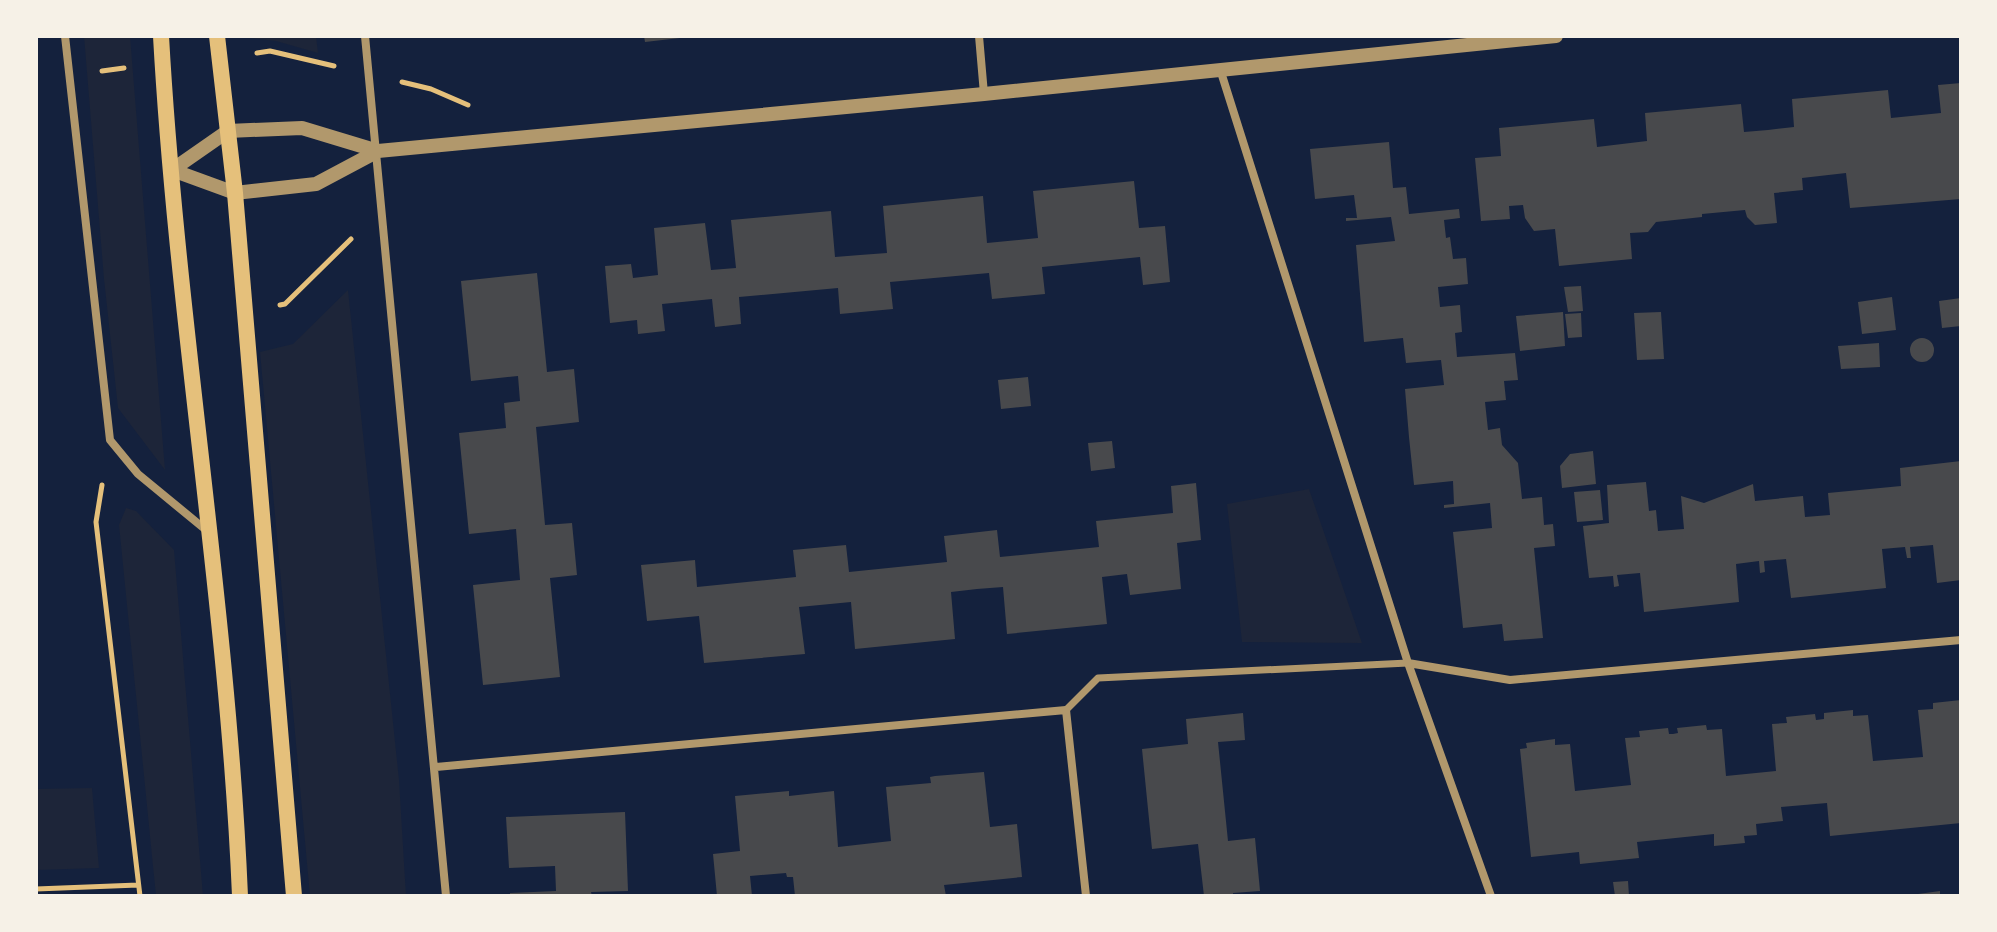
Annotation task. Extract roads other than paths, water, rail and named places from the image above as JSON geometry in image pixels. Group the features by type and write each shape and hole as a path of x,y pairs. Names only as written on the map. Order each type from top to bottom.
{"main road":[{"path":"161,36 185,314 227,683 240,896"},
{"path":"217,36 235,193 294,896"}],"street":[{"path":"65,36 110,440 138,474 212,534"},
{"path":"365,36 446,896"},
{"path":"979,36 984,94"},
{"path":"172,170 228,131 302,128 378,151 1556,36"},
{"path":"1220,69 1408,663 1491,896"},
{"path":"172,170 235,193 316,184 378,151"},
{"path":"436,767 1066,710 1098,678 1408,663 1510,680 1961,640"},
{"path":"1066,710 1086,896"}]}
